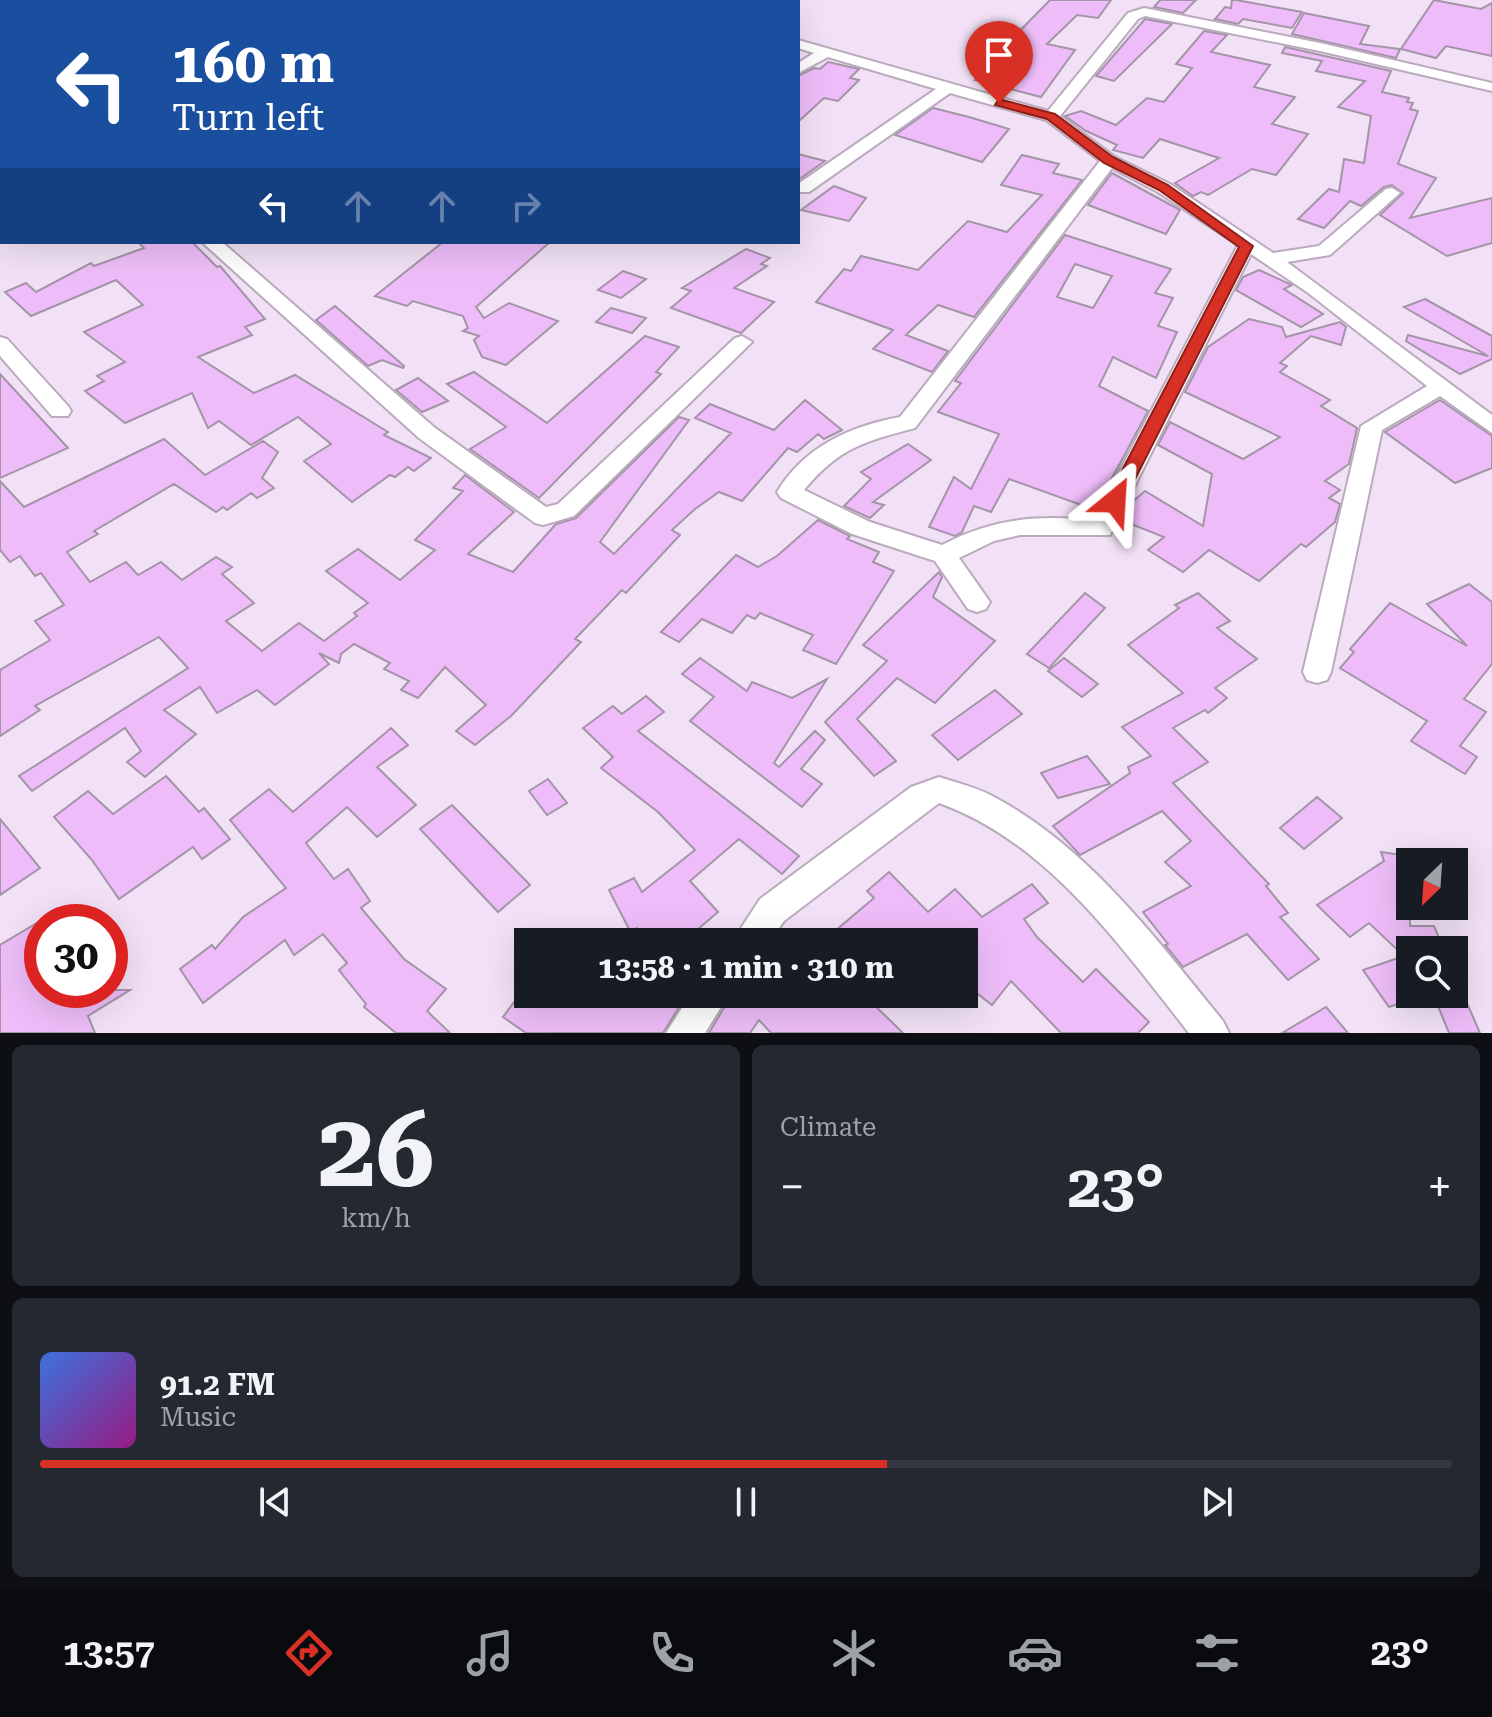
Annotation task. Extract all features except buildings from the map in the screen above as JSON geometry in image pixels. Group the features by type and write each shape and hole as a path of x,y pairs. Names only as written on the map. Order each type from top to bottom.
{"street":[{"path":"1051,117 1133,16 1144,12 1320,47 1492,87"},
{"path":"800,45 1051,117 1109,160 1164,188 1246,246 1314,288 1492,426"},
{"path":"800,68 826,52"},
{"path":"803,188 947,88"},
{"path":"977,602 944,555 861,528 789,492 821,454 865,429 907,423 1109,160"},
{"path":"1268,259 1324,251 1392,193"},
{"path":"213,244 427,433 543,517 566,510 742,342"},
{"path":"944,555 982,533 1027,523 1101,529 1246,246"},
{"path":"0,343 60,411"},
{"path":"1317,672 1372,426 1441,387"},
{"path":"759,928 772,910 922,796 939,790 989,809 1057,858 1144,950 1211,1033"},
{"path":"684,1033 702,1008"}],"route":[{"path":"999,103 1051,117 1109,160 1164,188 1246,246 1115,501"}]}
